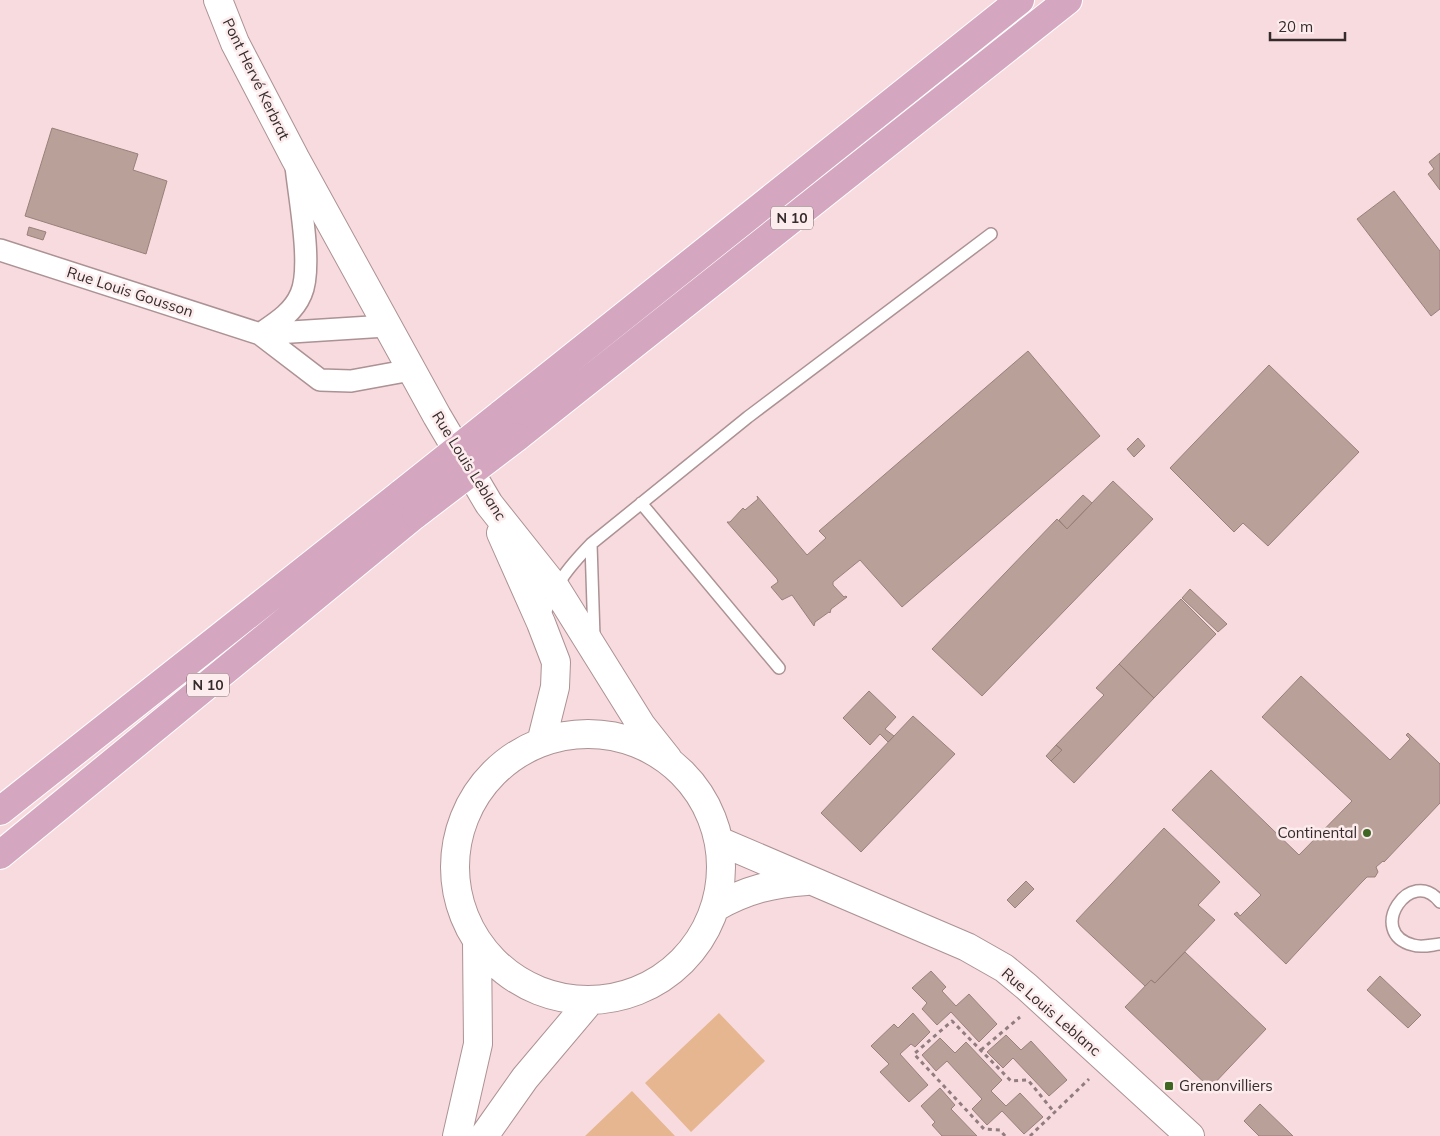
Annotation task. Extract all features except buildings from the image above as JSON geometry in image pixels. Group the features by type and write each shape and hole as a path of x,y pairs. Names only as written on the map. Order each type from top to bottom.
{"main road":[{"name":"Pont Hervé Kerbrat","path":"218,0 235,44 295,158"},
{"name":"N 10","path":"0,855 409,503 500,415 1020,0"},
{"name":"N 10","path":"0,811 409,503 517,437 1068,0"},
{"name":"Rue Louis Leblanc","path":"295,158 386,326 489,504 555,587 641,725 668,759"},
{"path":"489,504 513,563 542,623 556,662 555,687 542,739"},
{"path":"591,733 632,740 668,759 691,782 709,810 719,841 722,874 716,907 696,945 666,976 627,994 590,1001 547,994 514,977 477,941 465,918 456,879 458,839 470,806 490,776 518,753 542,739 591,733"},
{"name":"Rue Louis Leblanc","path":"719,841 967,948 1004,968 1041,999 1190,1136"},
{"name":"Rue Louis Leblanc","path":"716,907 753,889 776,883 811,881"},
{"path":"457,1136 478,1044 477,941"},
{"path":"484,1136 525,1078 590,1001"}],"street":[{"path":"260,334 283,318 302,293 306,273 304,231 295,158"},
{"name":"Rue Louis Gousson","path":"0,250 260,334 320,380 351,381 411,370"},
{"name":"Rue Louis Gousson","path":"260,334 386,326"}],"lane":[{"path":"542,623 555,587 571,565 591,544 748,417 991,234"},
{"path":"641,502 779,668"},
{"path":"591,544 594,649"},
{"path":"1440,902 1431,894 1414,892 1398,901 1392,919 1393,928 1405,942 1414,946 1440,944"}],"path":[{"path":"981,1050 1041,999"},
{"path":"1005,1136 1000,1130 984,1129 914,1054 952,1021 1010,1081 1028,1080 1054,1112"},
{"path":"1030,1136 1108,1062"}],"shaded area":[{"path":"719,1013 765,1061 691,1132 645,1083"},
{"path":"632,1091 675,1136 585,1136"}],"place":[{"name":"Continental","path":"1367,833"},
{"name":"Grenonvilliers","path":"1169,1086"}]}
